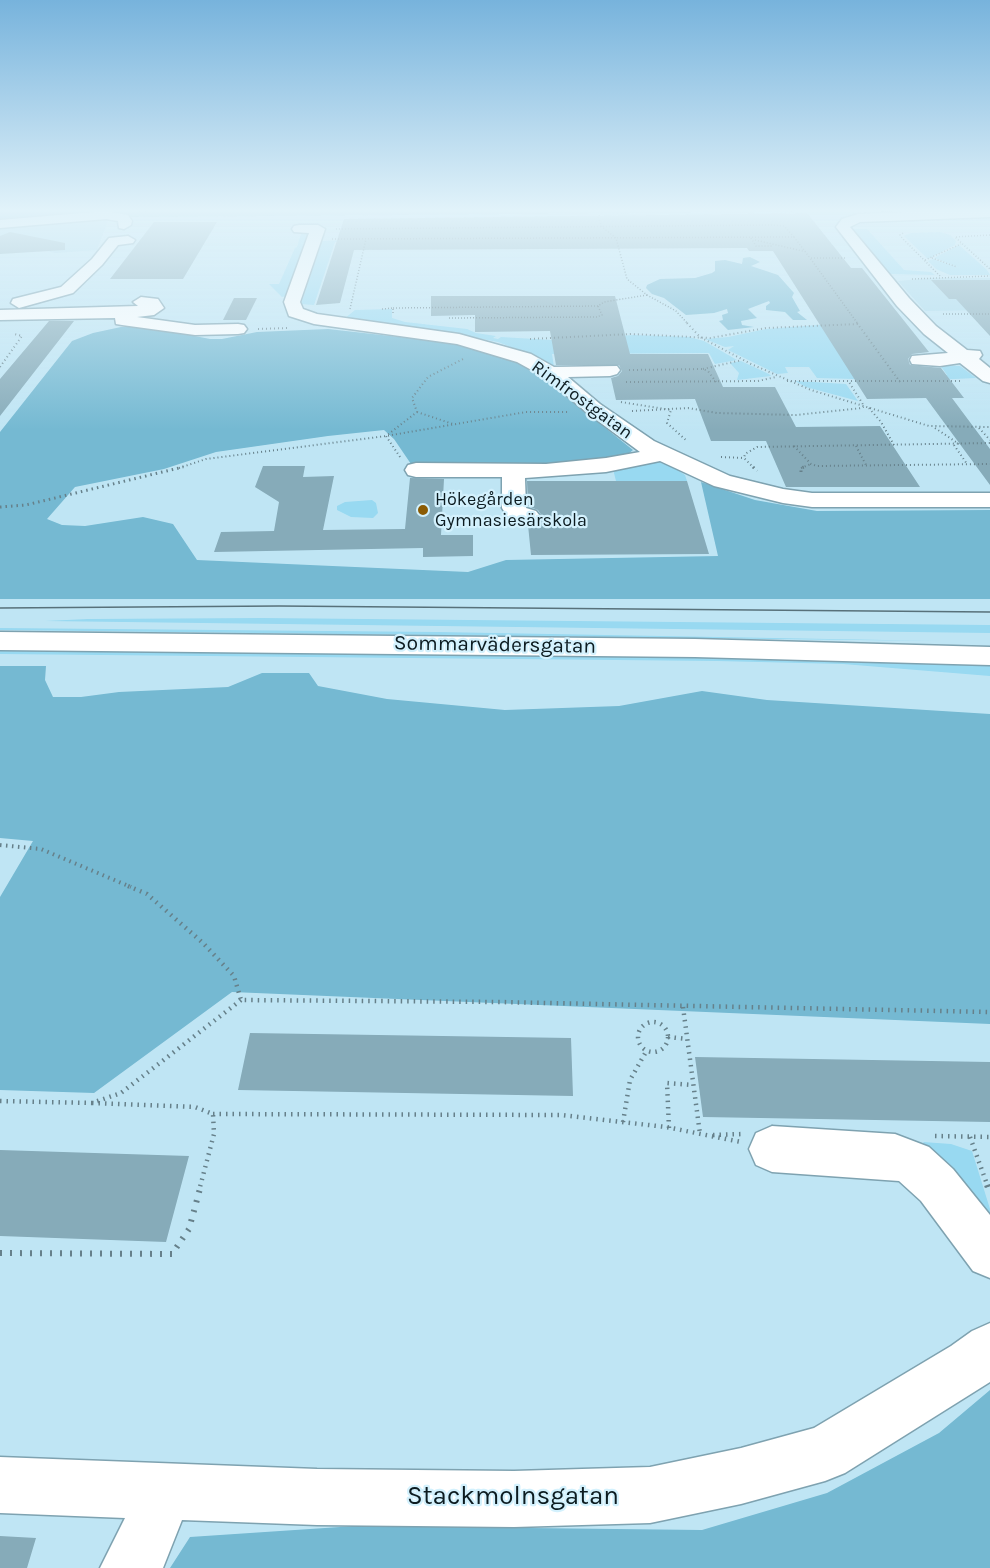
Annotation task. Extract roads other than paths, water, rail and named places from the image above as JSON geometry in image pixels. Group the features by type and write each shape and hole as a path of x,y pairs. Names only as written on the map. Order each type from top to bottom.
{"street":[{"path":"0,308 67,290 74,283"},
{"name":"Rimfrostgatan","path":"297,283 292,308 304,316 343,316 478,343 524,358 553,374 608,419 662,454 722,481 783,496 833,501 990,500"},
{"path":"888,283 936,335 990,377"},
{"path":"0,315 99,314 148,311 155,308 152,303 141,302"},
{"path":"99,314 99,316 171,328 238,329"},
{"path":"908,336 936,335"},
{"path":"919,360 990,353"},
{"path":"553,374 561,371 612,376"},
{"name":"Rimfrostgatan","path":"416,470 520,495 662,454"},
{"name":"Sommarvädersgatan","path":"0,641 636,647 990,656"},
{"path":"772,1149 895,1157 913,1163 937,1185 990,1254"},
{"name":"Stackmolnsgatan","path":"0,1485 316,1497 503,1499 650,1496 741,1476 825,1453 970,1365 990,1349"},
{"path":"130,1568 140,1552 153,1521 160,1491"}],"tram line":[{"path":"0,608 279,606 990,612"}],"place":[{"name":"Hökegården Gymnasiesärskola","path":"423,510"}]}
